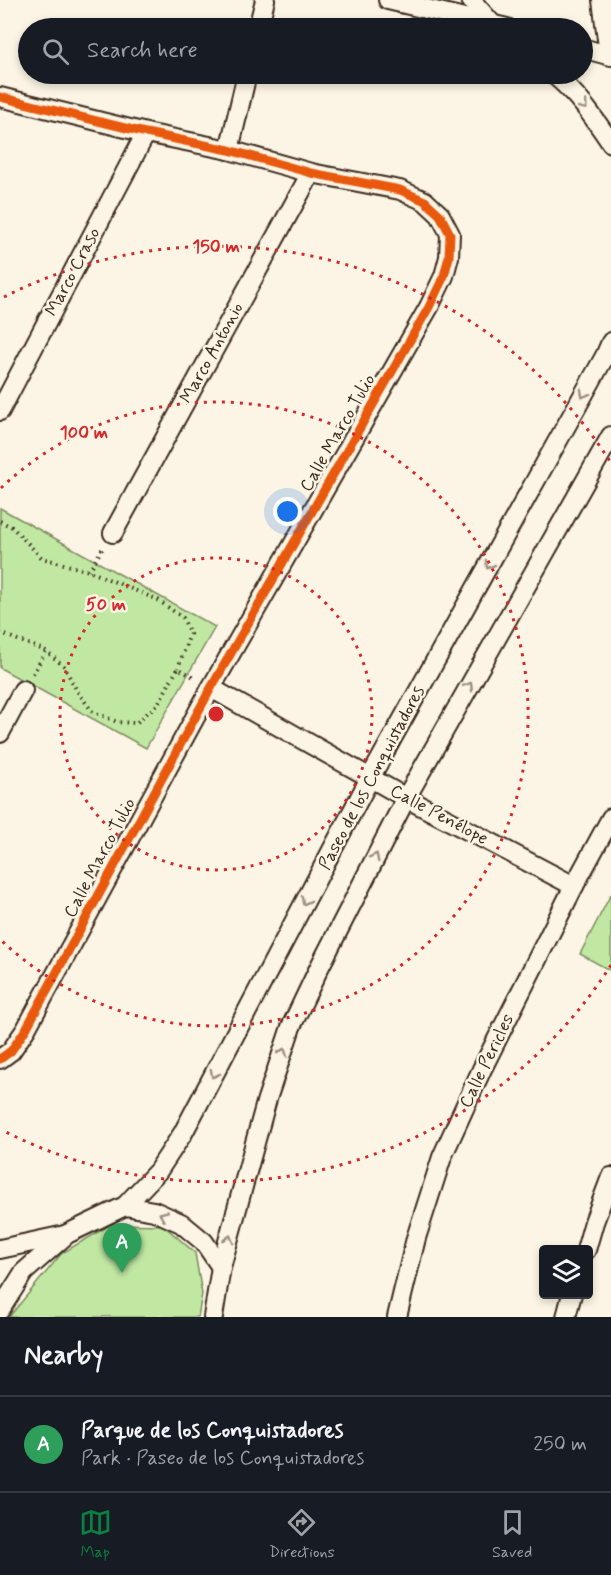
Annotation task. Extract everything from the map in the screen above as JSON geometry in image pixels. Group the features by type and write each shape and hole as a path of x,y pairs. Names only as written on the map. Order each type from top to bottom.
{"street":[{"path":"260,18 265,0"},
{"path":"388,0 461,18"},
{"path":"471,0 489,18"},
{"path":"593,51 610,56 602,0"},
{"path":"229,150 245,84"},
{"path":"565,84 587,108 611,143"},
{"name":"Calle Marco Tulio","path":"0,97 146,133 229,150 310,172 400,190 426,201 440,216 450,234 449,257 444,276 429,307 211,688 26,1029 11,1051 0,1059"},
{"name":"Marco Craso","path":"0,411 146,133"},
{"name":"Marco Antonio","path":"113,533 310,172"},
{"name":"Paseo de los Conquistadores","path":"0,1310 24,1272 67,1234 125,1206 158,1171 183,1133 370,778 600,366 611,342"},
{"path":"213,1317 221,1267 267,1099 291,1027 406,798 611,436"},
{"name":"Calle Penélope","path":"211,688 406,798 574,886"},
{"path":"0,733 23,690"},
{"name":"Calle Pericles","path":"397,1317 416,1238 442,1157 482,1069 574,886 611,818"},
{"path":"587,1245 611,1177"},
{"path":"125,1206 154,1211 181,1223 204,1242 221,1267"},
{"path":"0,1249 67,1234"},
{"path":"566,1317 571,1299"}],"path":[{"path":"0,521 12,526 42,558 89,572 158,600 183,618 190,634 178,668 158,704 136,723 117,722 92,711 77,692 64,666 46,651 0,633"},
{"path":"89,572 113,533"},
{"path":"23,690 46,651"},
{"path":"178,668 211,688"}],"green space":[{"path":"0,508 215,627 146,748 0,668"},
{"path":"611,894 611,971 580,954"},
{"path":"112,1224 163,1225 195,1253 202,1294 198,1317 9,1317 62,1253"}],"cycle path":[{"path":"0,97 146,133 229,150 311,173 400,190 425,201 440,215 450,234 449,257 444,276 429,307 211,688 26,1029 11,1051 0,1059"}],"place":[{"name":"Parque de los Conquistadores","path":"122,1273"}]}
